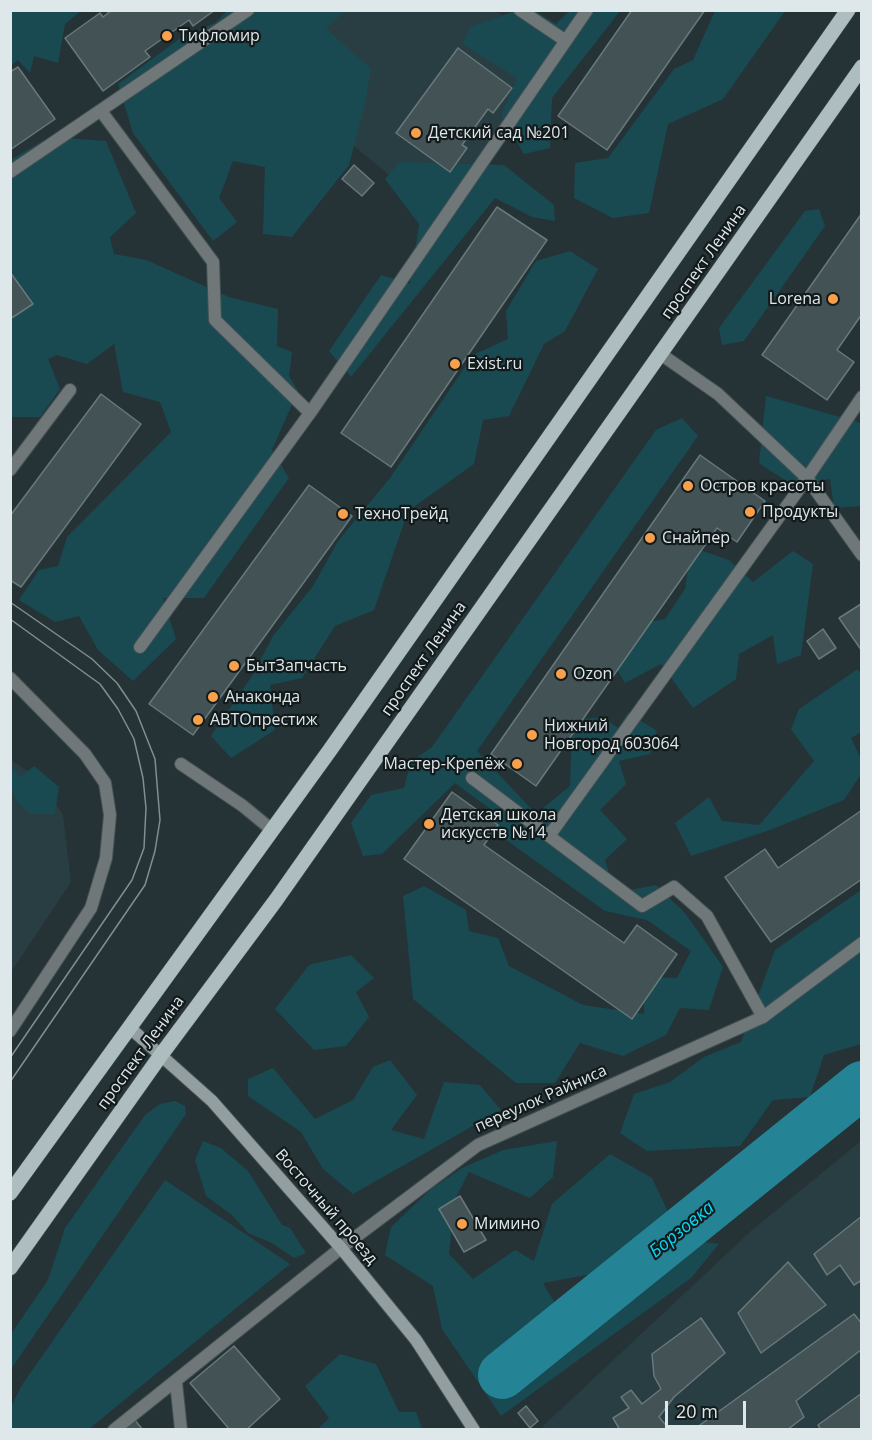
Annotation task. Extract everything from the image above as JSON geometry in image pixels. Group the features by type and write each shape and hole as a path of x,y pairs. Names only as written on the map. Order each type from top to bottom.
{"main road":[{"name":"проспект Ленина","path":"10,1193 272,830 848,10"},
{"name":"проспект Ленина","path":"10,1268 161,1054 276,900 662,355 861,67"}],"street":[{"path":"10,172 248,10"},
{"path":"520,10 566,41"},
{"path":"140,647 310,413 587,10"},
{"path":"101,111 213,262 215,320 310,413"},
{"path":"662,355 718,394 807,478 861,555"},
{"path":"10,470 70,390"},
{"path":"549,836 807,478 861,397"},
{"path":"10,678 85,754 105,783 110,814 105,858 91,908 10,1031"},
{"path":"181,764 243,806 272,830"},
{"path":"472,778 642,906 674,887 707,915 763,1017"},
{"name":"переулок Райниса","path":"114,1430 341,1248 478,1145 763,1017 861,943"},
{"name":"Восточный проезд","path":"129,1027 212,1101 341,1248 416,1340 474,1430"},
{"path":"176,1382 182,1430"}],"shaded area":[{"path":"11,10 81,11 65,24 58,63 34,56 30,73 18,60 11,66"},
{"name":"Детский сад №201","path":"494,10 552,49 439,216 230,44 278,11"},
{"path":"227,11 344,11 326,29 371,69 349,165 292,237 263,234 265,167 233,161 219,198 237,222 213,241 133,133 118,84 182,37 215,23"},
{"path":"515,11 535,11 556,24 569,11 620,11 552,98 550,148 524,154 501,116 517,78 463,44 470,27"},
{"path":"715,11 785,11 723,99 668,124 649,213 613,218 574,198 575,163 608,158 674,69 693,60"},
{"path":"50,137 106,141 136,213 110,237 114,254 146,260 229,297 278,309 277,346 292,352 289,376 298,391 272,450 289,478 204,598 163,598 176,639 133,681 98,650 79,616 55,622 19,600 39,570 58,566 67,537 171,432 160,402 123,392 114,344 87,364 57,355 48,359 60,389 40,417 11,417 10,160"},
{"path":"400,162 504,165 554,205 555,221 532,217 495,198 351,377 329,351 381,275 410,284 419,224 385,179"},
{"path":"819,209 825,226 744,341 722,345 719,328 805,211"},
{"path":"570,251 598,269 565,331 544,344 509,416 483,420 474,464 408,511 374,610 335,626 302,678 270,685 275,730 231,758 211,736 252,676 273,636 313,586 338,541 390,478 473,355 508,339 506,311 536,261"},
{"path":"766,396 861,423 861,506 834,508 830,479 792,485 759,463"},
{"path":"682,418 698,436 477,751 536,814 570,786 572,720 603,717 618,728 628,713 657,731 650,754 619,761 626,784 600,810 627,839 605,860 615,893 656,885 685,913 723,967 709,1010 680,1008 666,1035 623,1056 580,1043 555,1083 516,1083 413,999 403,896 424,886 466,910 469,931 498,938 509,966 583,1005 644,1014 644,977 677,978 691,951 647,920 605,911 484,824 493,811 455,783 382,854 363,856 351,823 371,795 404,788 411,762 432,747 656,430"},
{"path":"691,547 729,560 753,582 793,551 813,564 801,655 777,664 773,635 739,654 736,679 693,708 661,664 625,683 611,660 644,623 665,619 685,589"},
{"path":"858,669 861,674 861,732 851,738 861,759 861,774 844,800 770,830 691,856 675,823 709,797 722,821 759,825 814,761 791,729 799,709"},
{"path":"11,760 38,778 63,815 71,882 11,972"},
{"path":"34,766 59,787 55,814 31,814 17,802 11,787 11,767 21,777"},
{"path":"861,890 861,1044 824,1055 810,1097 773,1100 740,1146 647,1151 620,1133 634,1094 670,1082 704,1057 741,1042 775,950"},
{"path":"351,955 374,978 356,992 369,1017 346,1046 314,1050 275,1009 309,965"},
{"path":"390,1060 417,1095 391,1130 424,1139 444,1082 480,1085 501,1110 353,1194 323,1169 301,1132 248,1096 248,1079 273,1068 315,1119 353,1100 373,1067"},
{"path":"175,1101 185,1106 186,1114 11,1369 11,1334 48,1280 65,1228 145,1115 160,1104"},
{"path":"203,1141 221,1148 248,1171 282,1225 290,1228 306,1253 294,1258 272,1243 248,1233 232,1215 206,1196 195,1160"},
{"path":"557,1141 553,1177 530,1198 469,1172 455,1199 449,1254 473,1279 515,1250 534,1261 552,1204 610,1154 652,1178 672,1220 603,1272 543,1283 576,1339 705,1242 719,1244 691,1278 501,1416 442,1329 433,1286 385,1255 391,1227 431,1189 462,1168 503,1150"},
{"path":"861,1141 861,1429 544,1430 543,1426 751,1231"},
{"path":"165,1180 290,1264 89,1429 11,1429 11,1407 22,1385"},
{"path":"340,1354 376,1364 399,1412 416,1412 422,1429 318,1429 329,1418 305,1386"}],"building":[{"path":"112,10 215,10 193,26 189,20 145,51 150,57 103,91 65,38 100,13 103,17"},
{"path":"632,10 705,10 607,150 558,116"},
{"path":"458,48 512,88 493,113 488,109 462,145 467,148 450,172 396,133"},
{"path":"18,67 55,119 10,150 10,72"},
{"path":"354,165 374,183 362,196 342,179"},
{"path":"497,207 547,240 391,467 341,433"},
{"path":"862,213 862,314 837,350 854,362 827,400 762,355"},
{"path":"10,272 33,304 10,319"},
{"path":"101,394 141,424 21,587 10,580 10,516"},
{"path":"700,455 765,501 737,542 717,528 536,786 491,754"},
{"path":"309,485 352,516 193,735 149,704"},
{"path":"862,605 862,651 839,618"},
{"path":"823,629 836,648 819,659 807,641"},
{"path":"452,792 498,825 484,845 624,943 637,925 677,954 632,1019 404,859"},
{"path":"862,810 862,879 771,942 725,877 765,849 778,868"},
{"name":"Мимино","path":"460,1196 486,1240 464,1252 439,1209"},
{"path":"862,1216 862,1280 854,1285 840,1265 827,1275 814,1254"},
{"path":"788,1262 826,1305 761,1353 738,1313"},
{"path":"854,1314 862,1324 862,1349 796,1401 804,1417 787,1430 693,1430"},
{"path":"701,1318 725,1353 674,1397 659,1417 670,1430 620,1430 613,1418 629,1408 621,1397 631,1390 642,1404 661,1389 654,1376 652,1354"},
{"path":"234,1346 280,1399 246,1430 230,1430 190,1383"},
{"path":"862,1393 862,1430 821,1430 818,1425"},
{"path":"526,1406 538,1421 530,1428 518,1413"},
{"path":"134,1419 143,1430 123,1430"}],"waterway":[{"name":"Борзовка","path":"502,1375 862,1085"}],"tram line":[{"path":"10,602 92,659 117,683 136,711 155,759 160,820 155,851 145,885 10,1082"},
{"path":"10,619 100,684 118,709 134,739 143,778 146,808 144,848 132,880 10,1058"}],"place":[{"name":"Тифломир","path":"167,36"},
{"name":"Детский сад №201","path":"416,133"},
{"name":"Lorena","path":"833,299"},
{"name":"Exist.ru","path":"455,364"},
{"name":"Остров красоты","path":"688,486"},
{"name":"Продукты","path":"750,512"},
{"name":"ТехноТрейд","path":"343,514"},
{"name":"Снайпер","path":"650,538"},
{"name":"БытЗапчасть","path":"234,666"},
{"name":"Ozon","path":"561,674"},
{"name":"Анаконда","path":"213,697"},
{"name":"АВТОпрестиж","path":"198,720"},
{"name":"Нижний Новгород 603064","path":"532,735"},
{"name":"Мастер-Крепёж","path":"517,764"},
{"name":"Детская школа искусств №14","path":"429,824"},
{"name":"Мимино","path":"462,1224"}]}
